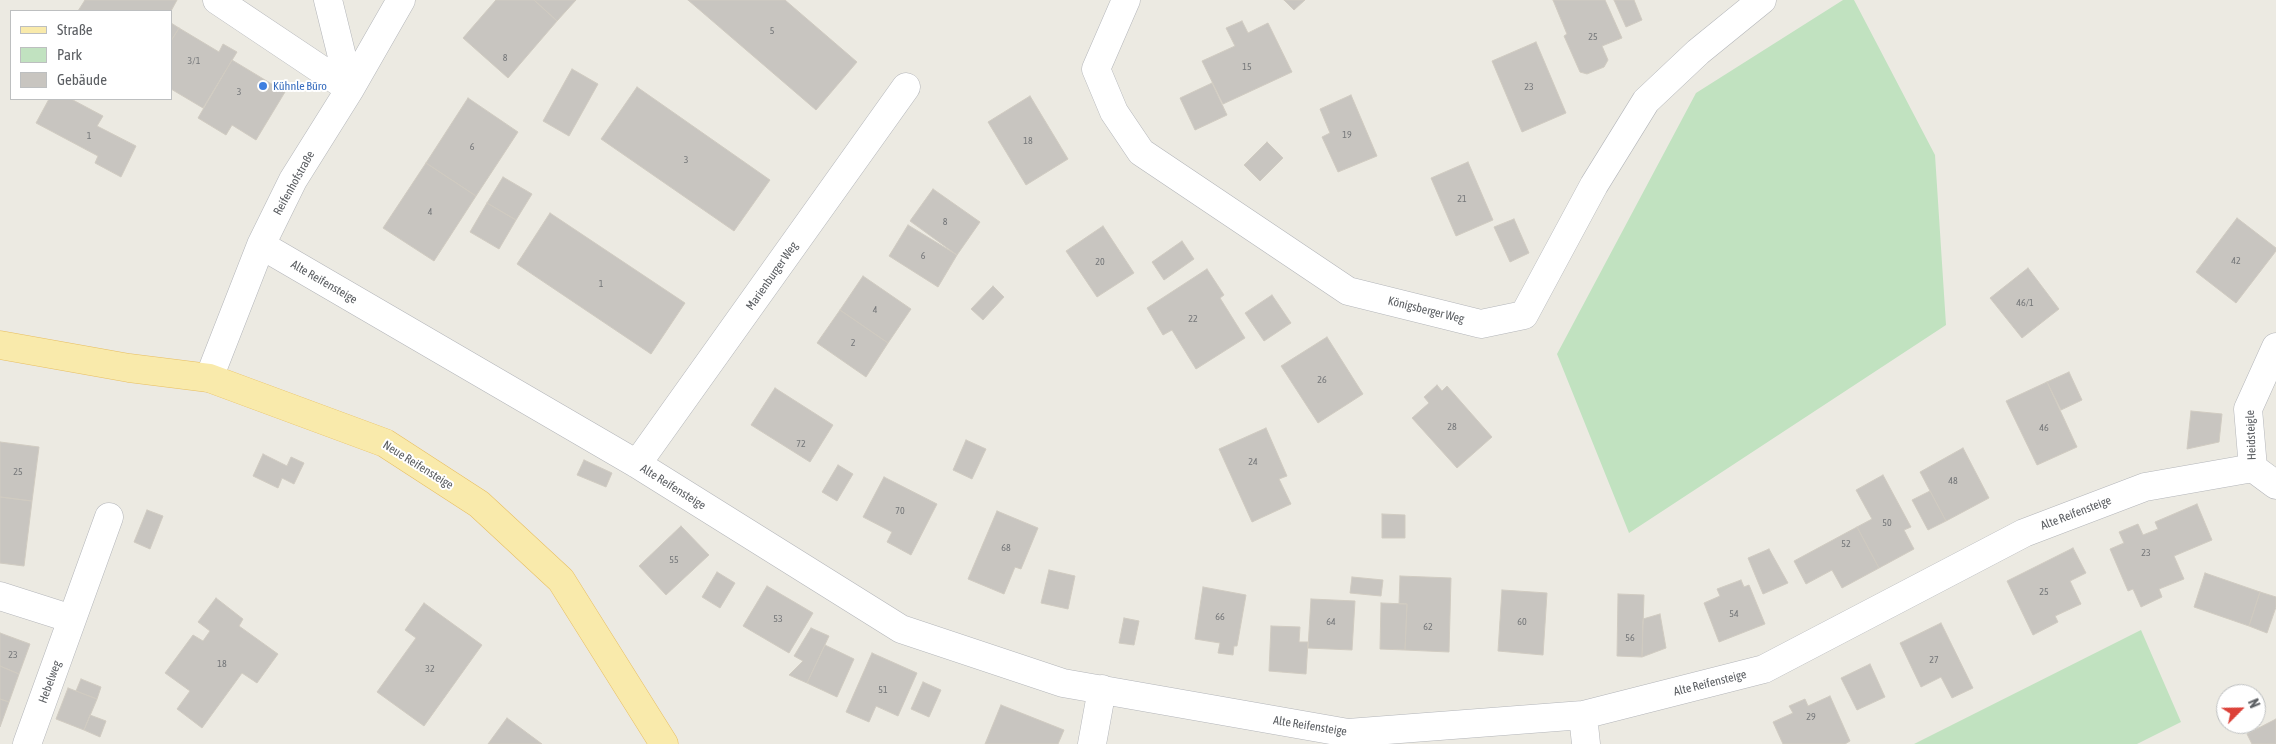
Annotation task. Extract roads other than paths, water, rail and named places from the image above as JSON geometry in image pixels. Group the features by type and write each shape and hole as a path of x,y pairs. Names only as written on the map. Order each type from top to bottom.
{"main road":[{"name":"Neue Reifensteige","path":"0,345 129,368 209,378 385,443 479,504 561,580 664,744"}],"street":[{"path":"217,0 350,89"},
{"path":"328,0 350,89"},
{"name":"Reifenhofstraße","path":"209,378 261,245 293,180 350,89 401,0"},
{"name":"Königsberger Weg","path":"1126,0 1096,69 1114,112 1141,152 1348,291 1481,324 1524,315 1594,185 1646,101 1698,52 1762,0"},
{"name":"Marienburger Weg","path":"637,464 906,87"},
{"name":"Alte Reifensteige","path":"261,245 637,464 901,629 1063,682 1348,733 1583,715 1764,669 2024,533 2144,487 2252,468"},
{"name":"Heidsteigle","path":"2252,468 2248,409 2276,347"},
{"path":"2252,468 2276,485"},
{"name":"Hebelweg","path":"27,744 109,517"},
{"path":"0,596 72,619"},
{"path":"1092,744 1102,689"},
{"path":"1583,715 1586,744"}],"place":[{"name":"Kühnle Büro","path":"263,86"}]}
